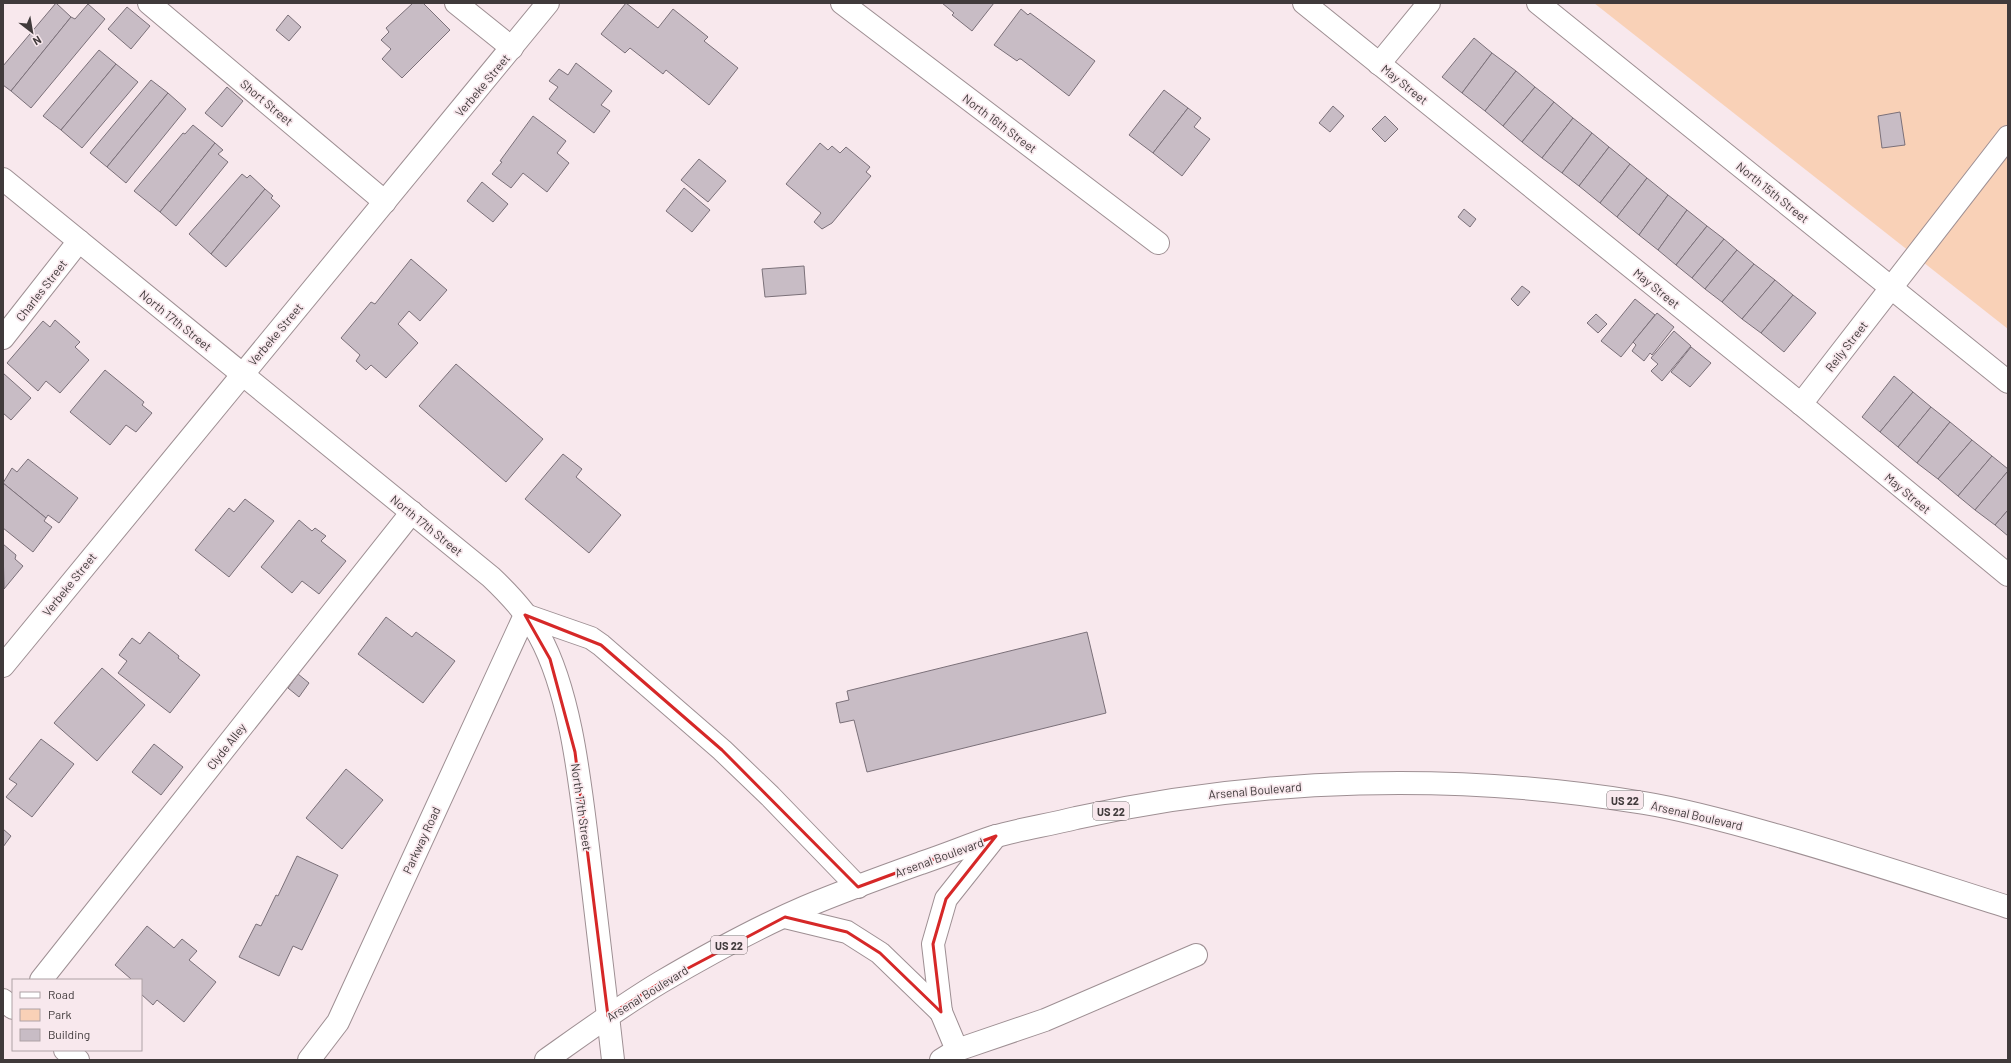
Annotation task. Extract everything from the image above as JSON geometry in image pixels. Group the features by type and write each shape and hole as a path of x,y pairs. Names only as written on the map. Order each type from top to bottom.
{"main road":[{"name":"Short Street","path":"149,3 385,202"},
{"path":"456,3 512,48"},
{"name":"Verbeke Street","path":"3,666 242,373 385,202 548,3"},
{"name":"North 16th Street","path":"842,3 1158,243"},
{"name":"May Street","path":"1304,3 1801,404 2008,576"},
{"path":"1379,64 1429,3"},
{"name":"North 15th Street","path":"1538,3 2008,382"},
{"name":"Reily Street","path":"1801,404 2008,137"},
{"name":"North 17th Street","path":"3,179 491,577 525,615 539,635 550,659 563,702 575,752 584,810 613,1060"},
{"name":"Charles Street","path":"3,338 79,241"},
{"name":"Clyde Alley","path":"41,979 412,512"},
{"path":"525,615 590,638 601,645 722,750 770,796 858,887"},
{"name":"Parkway Road","path":"309,1060 338,1022 525,615"},
{"name":"Arsenal Boulevard","path":"546,1060 608,1016 660,983 785,917 858,887 996,836 1140,804 1228,792 1315,785 1388,783 1478,784 1563,791 1648,804 1732,822 1819,847 2008,907"},
{"path":"996,836 946,899 933,944 941,1012 949,1055 1045,1020 1196,955"},
{"path":"785,917 847,932 880,953 941,1012"},
{"path":"3,1000 12,1007"},
{"path":"66,1051 78,1060"}],"highlighted area":[{"path":"525,615 601,645 722,750 858,887 996,836 946,899 933,944 941,1012 880,953 847,932 785,917 660,983 608,1016 575,752 550,659"}],"green space":[{"path":"1594,3 2008,3 2008,329"}],"building":[{"path":"56,3 71,17 11,91 3,85 3,66"},
{"path":"413,3 423,3 450,30 402,78 382,59 391,49 381,40 389,32 386,28"},
{"path":"626,3 658,28 673,9 708,37 704,41 738,68 709,105 666,70 663,74 630,48 625,53 601,34"},
{"path":"942,3 994,3 972,31 952,15 954,13"},
{"path":"88,4 105,19 31,108 11,91 71,17 75,19"},
{"path":"127,7 150,26 131,49 108,29"},
{"path":"1021,9 1028,15 1030,13 1095,61 1069,96 1021,59 1017,61 994,45"},
{"path":"288,15 301,27 289,41 276,30"},
{"path":"1474,38 1492,53 1462,93 1442,77"},
{"path":"99,50 116,64 61,130 43,116"},
{"path":"1492,53 1516,71 1485,111 1462,93"},
{"path":"576,63 612,91 601,105 610,111 594,133 549,99 558,87 549,81 559,69 568,75"},
{"path":"116,64 138,82 82,148 61,130"},
{"path":"1516,71 1535,87 1503,126 1485,111"},
{"path":"151,80 168,93 107,167 90,153"},
{"path":"227,87 243,101 222,127 205,113"},
{"path":"1535,87 1554,102 1522,142 1503,126"},
{"path":"1164,90 1188,108 1153,153 1129,135"},
{"path":"168,93 186,109 126,183 107,167"},
{"path":"1554,102 1573,118 1542,158 1522,142"},
{"path":"1333,106 1344,116 1330,132 1319,123"},
{"path":"1188,108 1201,118 1194,127 1210,139 1182,176 1153,153"},
{"path":"1900,112 1905,145 1882,148 1878,116"},
{"path":"533,116 566,141 557,153 569,163 547,192 523,173 511,188 492,174 502,162 500,161"},
{"path":"1385,116 1398,129 1385,142 1372,129"},
{"path":"1573,118 1592,133 1562,173 1542,158"},
{"path":"193,125 215,143 160,212 134,191 183,133 185,134"},
{"path":"1592,133 1609,147 1579,186 1562,173"},
{"path":"215,143 223,150 218,154 228,162 176,226 160,212"},
{"path":"820,143 828,150 832,146 840,153 846,147 870,167 866,172 871,176 832,223 822,229 814,222 821,213 786,184"},
{"path":"1609,147 1630,164 1600,203 1579,186"},
{"path":"699,159 726,181 708,202 681,180"},
{"path":"1630,164 1647,178 1617,217 1600,203"},
{"path":"242,174 247,178 250,175 265,189 211,254 189,234"},
{"path":"1647,178 1668,195 1639,235 1617,217"},
{"path":"482,182 508,204 493,222 467,201"},
{"path":"684,188 710,210 692,232 666,211"},
{"path":"265,189 273,196 271,198 280,206 226,267 211,254"},
{"path":"1668,195 1687,210 1658,250 1639,235"},
{"path":"1464,209 1476,219 1470,227 1458,217"},
{"path":"1687,210 1707,226 1676,265 1658,250"},
{"path":"1707,226 1724,239 1692,278 1676,265"},
{"path":"1724,239 1737,250 1705,289 1692,278"},
{"path":"1737,250 1754,264 1722,302 1705,289"},
{"path":"411,259 447,290 420,321 409,311 398,324 418,343 386,378 371,365 366,370 356,361 360,355 341,338 371,302 375,304"},
{"path":"1754,264 1775,280 1742,319 1722,302"},
{"path":"804,266 806,294 765,297 762,269"},
{"path":"1775,280 1793,295 1761,333 1742,319"},
{"path":"1522,286 1530,292 1518,306 1511,299"},
{"path":"1793,295 1816,313 1784,352 1761,333"},
{"path":"1635,299 1655,315 1621,357 1601,341"},
{"path":"1657,313 1674,327 1652,355 1650,353 1644,361 1632,351 1636,345 1633,342"},
{"path":"1596,314 1607,324 1598,333 1587,323"},
{"path":"55,320 80,342 75,347 89,360 60,393 46,381 38,391 7,363 43,321 50,327"},
{"path":"1674,331 1691,346 1662,381 1651,371 1658,364 1651,358"},
{"path":"1691,347 1711,363 1690,387 1671,372"},
{"path":"456,364 543,439 506,482 419,406"},
{"path":"105,370 144,402 142,405 152,413 136,432 126,425 110,445 70,412"},
{"path":"3,373 31,398 11,420 3,413"},
{"path":"1894,376 1913,392 1880,432 1862,417"},
{"path":"1913,392 1931,407 1898,447 1880,432"},
{"path":"1931,407 1950,422 1917,463 1898,447"},
{"path":"1950,422 1972,440 1938,479 1917,463"},
{"path":"1972,440 1992,456 1958,496 1938,479"},
{"path":"563,454 582,469 576,477 621,515 589,553 525,499"},
{"path":"1992,456 2008,469 2008,471 1975,510 1958,496"},
{"path":"28,459 78,498 59,523 48,515 46,518 3,483 12,468 17,472"},
{"path":"2008,471 2008,510 1995,525 1975,510"},
{"path":"3,483 46,518 44,521 52,527 33,552 3,528"},
{"path":"245,499 274,521 229,577 195,550 229,508 234,512"},
{"path":"2008,510 2008,536 1995,525"},
{"path":"299,520 312,531 315,528 326,536 321,541 346,561 319,594 302,581 292,593 261,567"},
{"path":"3,544 16,555 15,559 23,566 4,589"},
{"path":"386,617 412,637 416,632 455,661 423,703 358,654"},
{"path":"149,632 200,675 170,713 118,673 127,661 119,655 132,638 140,644"},
{"path":"1087,632 1106,713 867,772 854,720 840,723 836,703 849,700 847,691"},
{"path":"102,668 145,705 97,761 54,723"},
{"path":"298,674 309,683 299,697 288,688"},
{"path":"41,739 74,764 32,817 6,797 17,784 9,779"},
{"path":"154,744 183,767 161,795 132,772"},
{"path":"346,769 383,800 342,849 306,818"},
{"path":"3,829 11,836 3,847"},
{"path":"297,856 338,875 302,950 293,946 279,976 239,957 256,924 261,926 276,895 278,896"},
{"path":"147,926 174,948 182,939 197,951 189,960 216,982 184,1022 157,1000 153,1005 142,995 142,979 131,979 115,965"}]}
